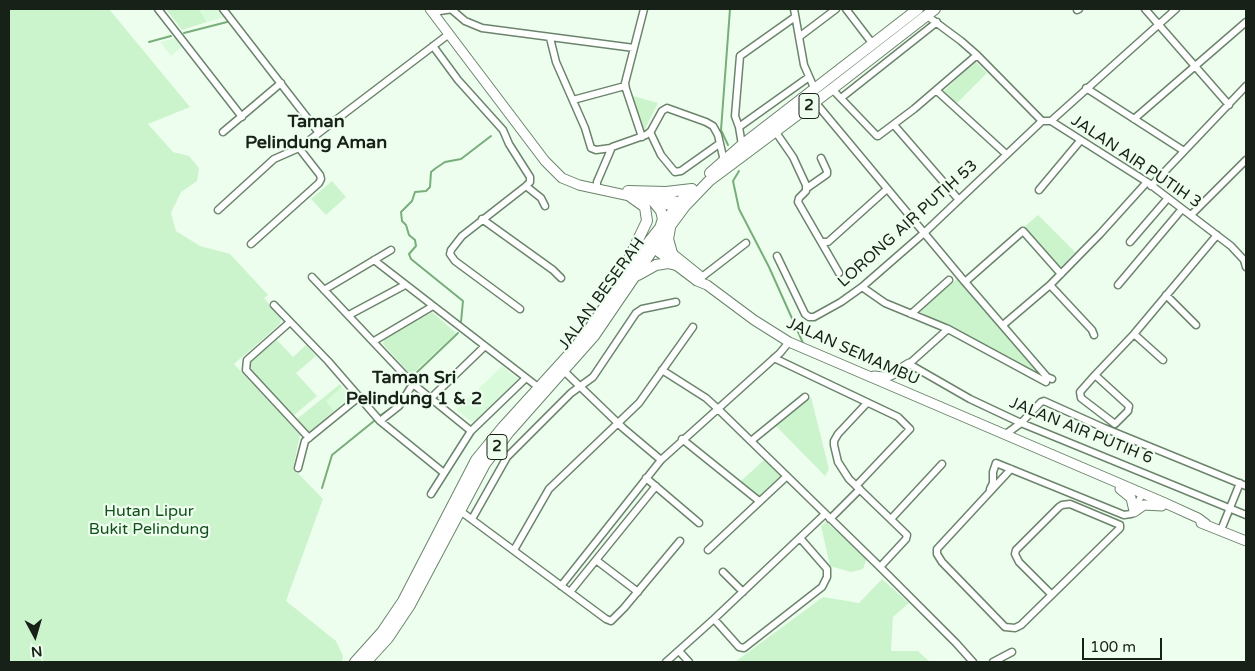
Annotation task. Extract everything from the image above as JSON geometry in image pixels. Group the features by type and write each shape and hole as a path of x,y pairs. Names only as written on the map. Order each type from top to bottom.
{"highway":[{"name":"JALAN BESERAH","path":"355,662 382,632 403,601 476,460 588,331 653,243 672,222 692,189 742,145 815,90 872,43 926,11"},
{"name":"JALAN BESERAH","path":"366,662 399,623 423,582 459,510 495,449 594,336 632,280 661,226 680,206 709,181 832,89 926,11"},
{"path":"630,194 692,189"},
{"path":"588,331 645,227 647,216 645,207 630,194"},
{"path":"653,201 661,211 663,219 661,226"},
{"path":"672,222 668,236 672,253"},
{"path":"632,280 656,264 676,265"}],"main road":[{"path":"432,10 555,172 570,182 680,206"},
{"path":"630,194 680,206"},
{"name":"JALAN SEMAMBU","path":"653,243 672,253 699,278 754,320 789,342 1006,434 1198,518 1206,524"},
{"name":"JALAN SEMAMBU","path":"653,243 676,265 699,278"},
{"path":"845,367 877,377 884,377 891,376 909,364"},
{"name":"JALAN SEMAMBU","path":"996,431 1008,440 1120,489 1142,495 1162,506 1246,542"},
{"path":"1120,489 1131,498 1134,511 1144,505 1162,506"}],"street":[{"path":"158,9 242,117"},
{"path":"223,9 319,133"},
{"path":"432,10 452,9 459,17 474,26 550,38 634,48"},
{"path":"642,137 625,86 644,9"},
{"path":"794,9 804,65 815,90"},
{"path":"799,37 836,9"},
{"path":"846,9 872,43"},
{"path":"1144,9 1229,105"},
{"path":"926,11 977,55 1042,121 1051,121 1176,9"},
{"path":"742,145 735,116 740,56 795,18"},
{"path":"842,98 937,22"},
{"path":"1134,119 1246,22"},
{"path":"218,210 267,164 299,148 449,34"},
{"path":"550,38 556,62 591,148 596,150 611,148 642,137 650,132 660,114 667,108 711,124 717,132 724,161"},
{"path":"433,46 458,80 503,130 509,144 530,177 530,182 526,186 462,236 451,250 451,258 520,309"},
{"path":"832,89 877,136 894,125 977,55"},
{"path":"739,127 809,77"},
{"path":"223,132 281,83"},
{"path":"573,100 625,86"},
{"path":"1003,325 1050,285 1246,86"},
{"path":"1086,88 1184,151"},
{"path":"936,90 1006,154"},
{"path":"815,102 1049,381 948,329 885,303 862,287"},
{"name":"LORONG AIR PUTIH 53","path":"777,256 805,314 809,317 814,317 841,302 862,287 959,200 1042,121"},
{"name":"JALAN AIR PUTIH 3","path":"1051,121 1149,184 1182,208 1245,259 1246,268"},
{"path":"894,125 959,200"},
{"path":"775,131 793,157 807,188"},
{"path":"650,132 661,155 675,172 681,171 719,144"},
{"path":"1039,190 1080,141"},
{"path":"251,244 319,183 321,179 299,148"},
{"path":"597,189 597,182 611,148"},
{"path":"821,158 828,171 827,174 807,188 798,201 839,273"},
{"path":"1191,216 1246,160"},
{"path":"526,186 541,198 545,206"},
{"path":"822,242 828,242 887,189"},
{"path":"1130,242 1168,198"},
{"path":"1118,285 1182,208"},
{"path":"482,219 554,270 561,278"},
{"path":"965,282 1023,231 1061,274"},
{"path":"1128,437 1115,424 1080,398 1080,392 1134,334 1217,235"},
{"path":"699,278 746,243"},
{"path":"324,290 391,250"},
{"path":"374,260 538,387"},
{"path":"312,277 413,384 471,431"},
{"path":"911,314 949,280"},
{"path":"349,315 405,285"},
{"path":"1050,285 1092,330 1094,335"},
{"path":"1166,295 1196,325"},
{"path":"472,520 507,457 571,393 592,377 638,311 676,302"},
{"path":"274,305 328,361 380,422 444,473"},
{"path":"374,341 433,306"},
{"path":"290,322 247,360 246,370 309,438"},
{"path":"514,550 548,489 639,403 693,327"},
{"path":"909,364 948,329"},
{"path":"1134,334 1163,360"},
{"path":"562,586 661,460 774,358 789,342"},
{"path":"430,399 485,346"},
{"path":"666,662 800,538 828,517 910,429 898,417 774,358"},
{"name":"JALAN AIR PUTIH 6","path":"909,364 970,398 1022,423 1246,514"},
{"path":"564,370 661,460"},
{"path":"662,370 706,398 717,408 880,567 973,662"},
{"path":"1095,375 1126,402 1129,409 1115,424"},
{"path":"431,494 471,431 526,378"},
{"path":"380,422 399,406 413,384"},
{"path":"751,441 805,396"},
{"path":"298,468 305,441 359,398"},
{"path":"1006,434 1022,423 1044,401 1243,485 1230,507 1221,530"},
{"path":"868,403 838,434 834,441 838,462 849,479 906,534 907,538 880,567"},
{"path":"682,440 760,501"},
{"path":"988,492 993,483 993,472 996,463 1124,515 1134,511 1142,495"},
{"path":"891,519 942,464"},
{"path":"1011,469 937,549 938,556 1008,628 1014,628 1021,625 1120,528 1120,525 1070,504 1062,504 1016,550 1015,554 1019,562 1051,594"},
{"path":"708,550 787,476"},
{"path":"646,478 699,523"},
{"path":"570,592 656,486"},
{"path":"459,510 611,621 638,592 680,541"},
{"path":"714,619 742,648 822,587 826,582 827,569 800,538"},
{"path":"596,560 638,592"},
{"path":"723,572 742,592"},
{"path":"679,651 689,662"},
{"path":"993,662 1012,652"}],"shaded area":[{"path":"202,9 217,9 224,17 207,22 200,11"},
{"path":"176,38 182,47 171,56 160,42"},
{"path":"502,366 518,379 473,423 456,410"},
{"path":"342,387 351,397 334,411 326,401"}],"green space":[{"name":"Hutan Lipur Bukit Pelindung","path":"9,9 109,9 190,107 148,124 173,152 189,156 199,168 197,181 181,192 171,213 176,231 200,246 230,254 268,295 264,298 281,318 280,324 234,364 300,435 293,468 323,499 286,601 336,641 343,656 342,662 9,662"},
{"path":"166,9 202,9 200,11 207,22 182,30"},
{"path":"975,61 987,73 956,104 944,91"},
{"path":"633,96 658,103 643,133"},
{"path":"332,181 346,197 326,215 311,199"},
{"path":"1038,215 1075,252 1059,269 1024,227"},
{"path":"957,279 1049,380 1049,382 919,311"},
{"path":"432,312 456,333 411,375 383,344 384,340"},
{"path":"277,340 293,357 306,345 316,356 296,373 317,396 293,416 251,372 249,366 250,362"},
{"path":"340,384 342,387 326,401 334,411 309,432 297,419"},
{"path":"811,397 829,469 825,476 776,426"},
{"path":"765,459 783,477 759,499 741,481"},
{"path":"826,522 867,558 863,569 851,572 830,566 821,526"},
{"path":"882,579 909,603 893,617 891,651 918,651 930,662 735,662 823,597 859,603"}],"waterway":[{"path":"728,145 721,130 730,9"},
{"path":"184,33 227,22"},
{"path":"149,42 171,36"},
{"path":"461,322 463,301 411,259 409,254 416,246 415,240 409,235 406,225 402,221 401,212 412,201 415,192 426,191 430,187 431,172 445,162 461,159 491,136"},
{"path":"739,171 733,181 739,209 769,267 803,343"},
{"path":"413,376 458,333"},
{"path":"381,415 398,403 408,385"},
{"path":"322,488 332,455 374,421"}],"district":[{"name":"Taman Pelindung Aman","path":"316,132"},
{"name":"Taman Sri Pelindung 1 & 2","path":"414,388"}]}
